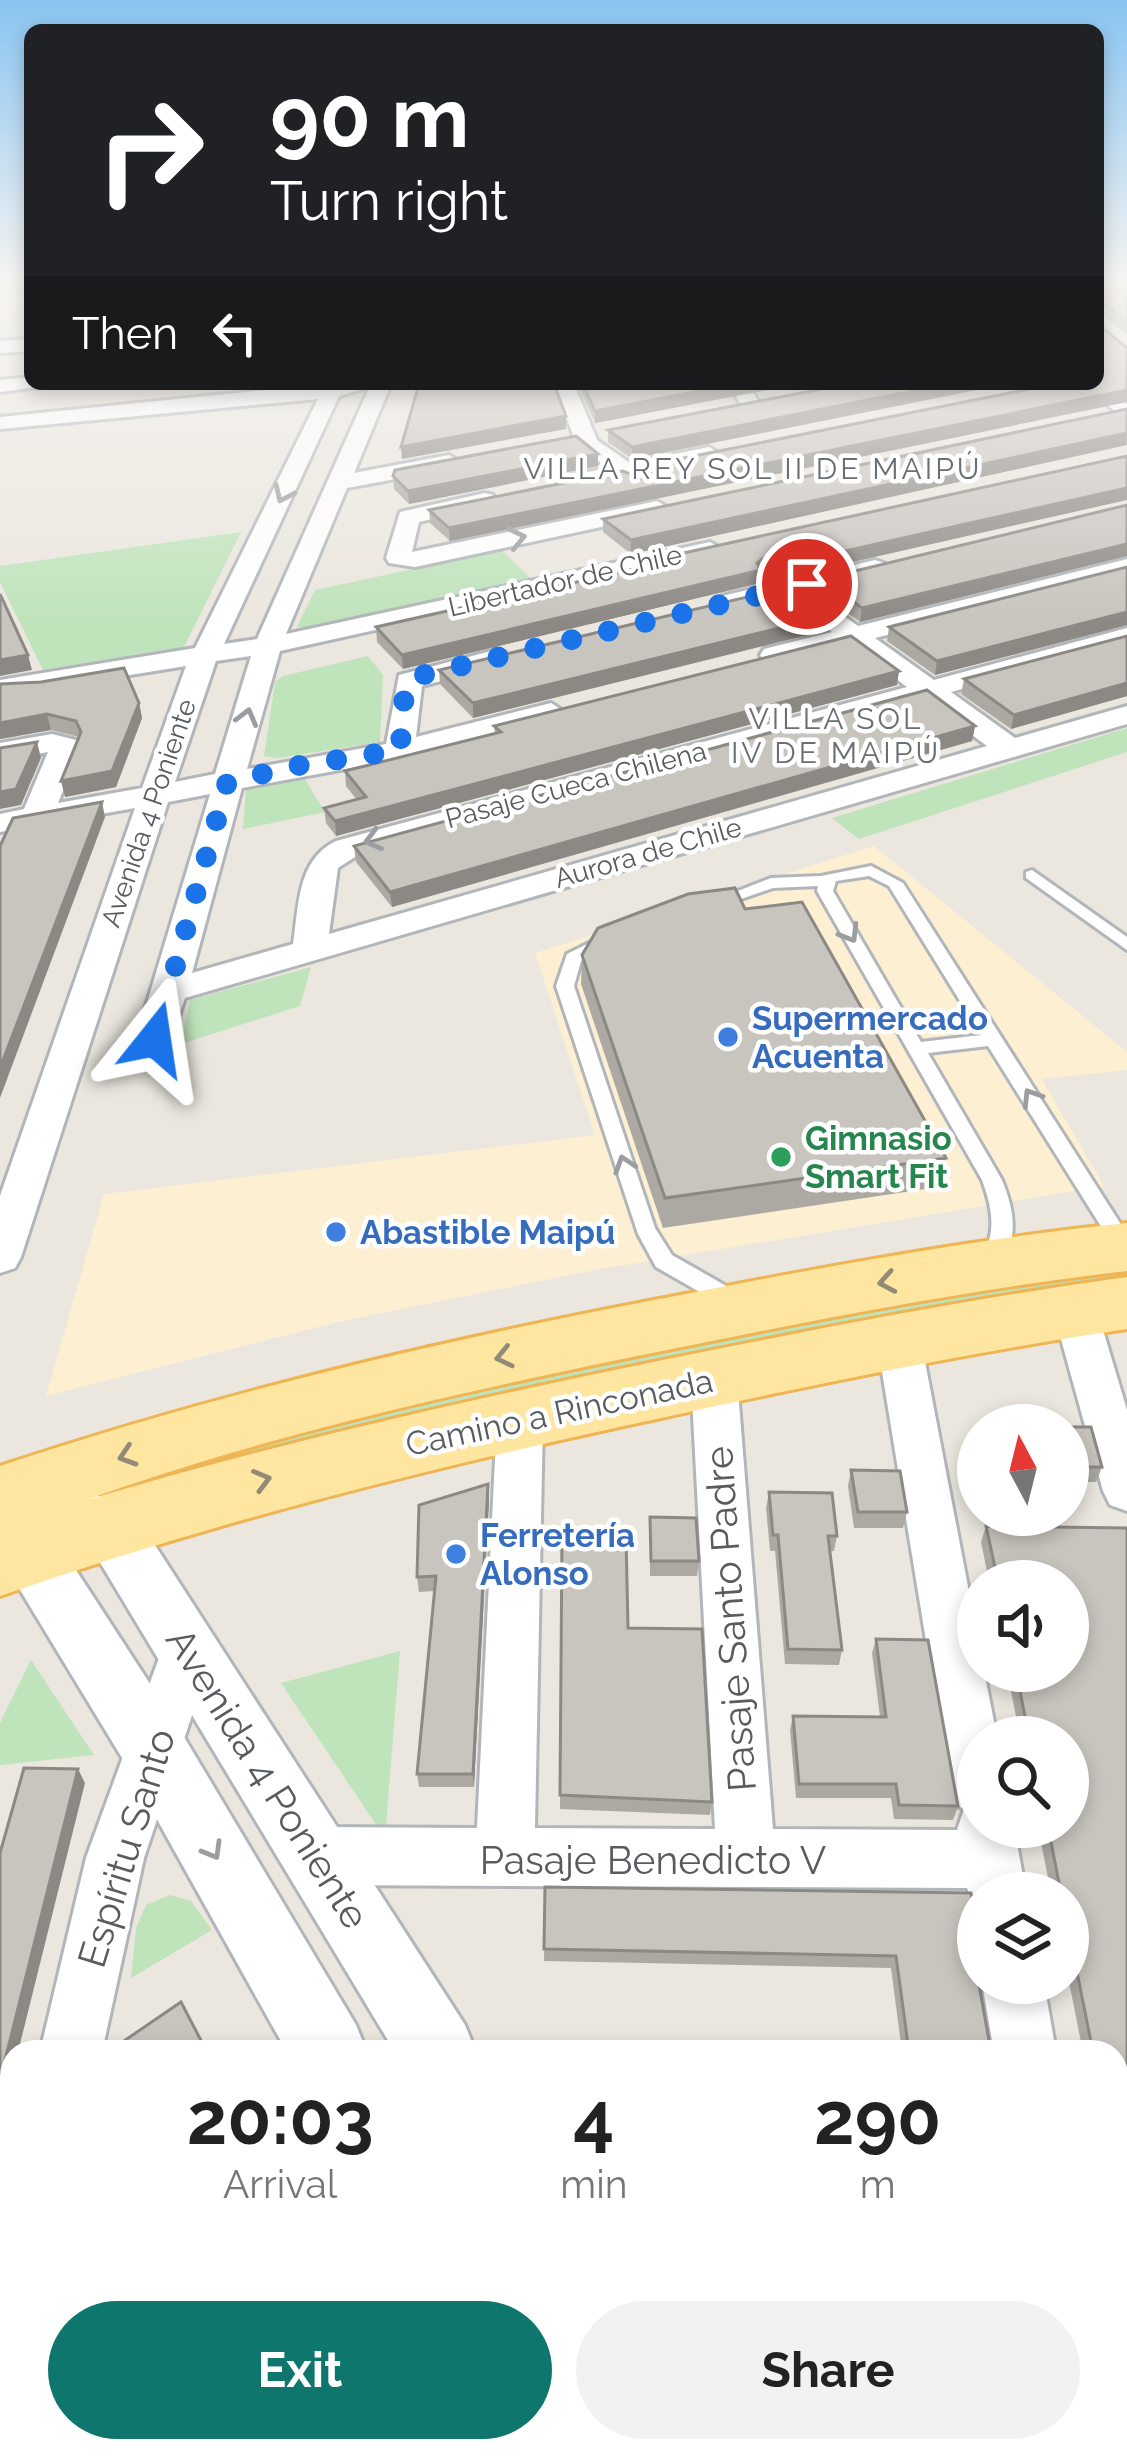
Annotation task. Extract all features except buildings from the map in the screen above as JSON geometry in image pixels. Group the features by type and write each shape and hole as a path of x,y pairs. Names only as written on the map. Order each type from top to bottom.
{"main road":[{"name":"Camino a Rinconada","path":"10,1512 211,1429 397,1381 749,1307 989,1263 1113,1276"},
{"name":"Camino a Rinconada","path":"10,1512 110,1526 318,1465 520,1418 899,1341 1113,1276"}],"street":[{"path":"0,423 271,393"},
{"name":"Avenida 4 Poniente","path":"0,1257 207,652 330,393"},
{"name":"Avenida 4 Poniente","path":"155,1039 268,644 377,393"},
{"path":"567,393 584,436 625,471 1011,748"},
{"path":"1085,418 1124,413"},
{"path":"556,485 736,449"},
{"path":"338,483 466,458"},
{"path":"509,495 408,517 397,556 403,560 686,511"},
{"name":"Libertador de Chile","path":"0,688 268,644 742,555"},
{"path":"704,608 898,563"},
{"path":"741,664 1127,567"},
{"name":"Pasaje Cueca Chilena","path":"309,952 322,868 337,852 1127,636"},
{"path":"400,750 409,681 529,650"},
{"path":"0,823 400,750 584,704"},
{"name":"Aurora de Chile","path":"168,991 1127,715"},
{"path":"0,752 52,743 66,746 37,816"},
{"path":"1113,1276 1127,1491"},
{"path":"899,1341 965,1716"},
{"name":"Pasaje Santo Padre","path":"714,1378 746,1861"},
{"path":"506,1860 520,1418"},
{"path":"10,1512 322,2040"},
{"name":"Avenida 4 Poniente","path":"110,1526 431,2040"},
{"name":"Espíritu Santo","path":"74,2040 111,1875 189,1647"},
{"name":"Pasaje Benedicto V","path":"316,1856 991,1860"},
{"path":"1017,2004 1023,2040"}],"lane":[{"path":"690,911 771,883 825,881 836,874 871,872 892,879 995,1039 1113,1276"},
{"path":"1032,875 1127,945"},
{"path":"825,881 825,891 999,1197 1002,1234 998,1255 989,1263"},
{"path":"628,932 593,944 573,958 565,986 650,1243 673,1268 749,1307"},
{"path":"918,1048 995,1039"}],"shaded area":[{"path":"874,846 1127,1052 1127,1070 1042,1079 1104,1186 595,1270 338,1322 46,1396 104,1194 595,1135 535,953"}],"green space":[{"path":"241,532 184,647 43,670 0,582 0,566"},
{"path":"502,550 531,579 309,629 297,627 315,590"},
{"path":"368,656 383,675 380,742 278,758 264,756 275,682 283,676"},
{"path":"1127,728 1127,752 859,839 832,818"},
{"path":"303,776 325,812 243,829 246,787"},
{"path":"311,967 300,1006 181,1044 190,1000"},
{"path":"1127,1259 1127,1288 197,1472 182,1467 182,1455 653,1335"},
{"path":"400,1651 385,1838 281,1683"},
{"path":"31,1660 94,1755 0,1765 0,1723"},
{"path":"170,1895 191,1901 212,1930 131,1978 136,1928 146,1905"}],"place":[{"name":"Supermercado Acuenta","path":"728,1037"},
{"name":"Gimnasio Smart Fit","path":"781,1157"},
{"name":"Abastible Maipú","path":"336,1232"},
{"name":"Ferretería Alonso","path":"456,1554"}],"district":[{"name":"VILLA REY SOL II DE MAIPÚ","path":"753,469"},
{"name":"VILLA SOL IV DE MAIPÚ","path":"836,736"}],"route":[{"path":"155,1039 227,783 289,767 400,750 405,687 418,676 807,584"}]}
